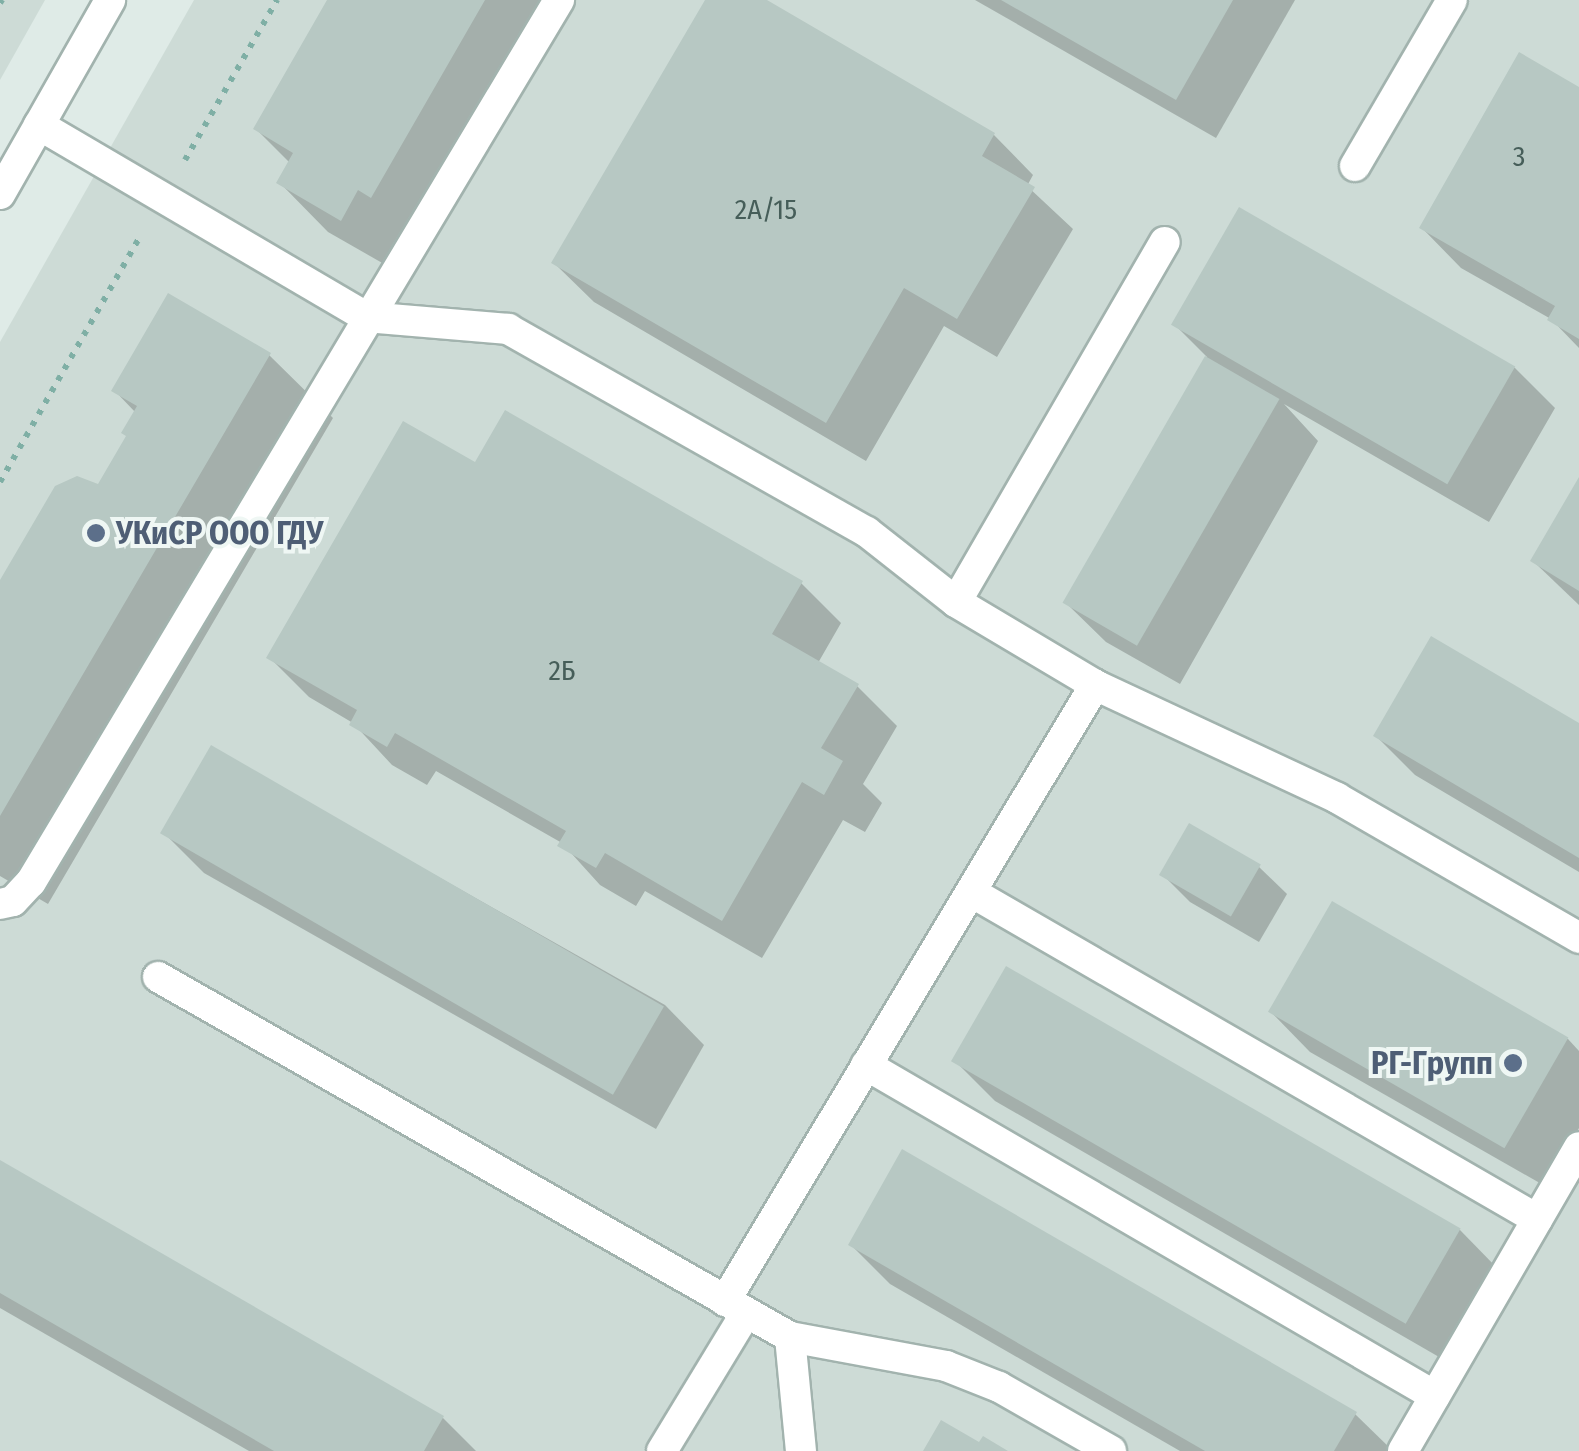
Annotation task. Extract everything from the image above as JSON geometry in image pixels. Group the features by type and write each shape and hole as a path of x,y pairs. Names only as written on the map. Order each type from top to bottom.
{"main road":[{"path":"0,194 110,0"},
{"path":"0,904 13,901 31,882 559,0"},
{"path":"1356,166 1452,0"},
{"path":"39,125 366,317 508,329 867,532 956,602 1095,685 1337,798 1579,938"},
{"path":"956,602 1165,242"},
{"path":"662,1451 866,1065 1095,685"},
{"path":"971,892 1538,1219"},
{"path":"158,977 790,1337 946,1366 999,1387 1111,1451"},
{"path":"866,1065 1435,1396"},
{"path":"1403,1451 1579,1147"},
{"path":"790,1337 801,1451"}],"shaded area":[{"path":"0,0 45,0 0,80"},
{"path":"194,0 1579,0 1579,1451 0,1451 0,342"}],"building":[{"path":"327,0 485,0 371,198 358,190 341,221 276,183 293,153 253,129"},
{"path":"705,0 767,0 995,133 982,156 1035,187 957,319 904,288 826,423 551,263"},
{"path":"1001,0 1233,0 1176,100"},
{"path":"1519,52 1579,87 1579,339 1547,320 1555,306 1419,228"},
{"path":"1239,207 1515,366 1447,484 1171,325"},
{"name":"УКиСР ООО ГДУ","path":"168,293 271,353 0,816 0,580 55,486 77,476 98,484 126,436 121,433 137,406 111,391"},
{"path":"1205,356 1279,399 1137,646 1062,603"},
{"path":"505,410 803,581 772,634 859,684 821,748 843,761 824,795 802,782 722,921 605,853 596,868 557,846 566,831 395,733 387,747 349,725 357,710 266,658 403,421 475,462"},
{"path":"1579,477 1579,591 1530,561"},
{"path":"1431,636 1579,723 1579,858 1373,736"},
{"path":"211,745 664,1006 613,1095 160,833"},
{"path":"1189,823 1261,864 1231,916 1159,875"},
{"path":"1332,901 1568,1038 1504,1148 1268,1012"},
{"path":"1006,966 1461,1228 1406,1324 951,1061"},
{"path":"902,1149 1357,1412 1334,1451 1205,1451 848,1245"},
{"path":"0,1160 444,1416 424,1451 274,1451 0,1293"},
{"path":"941,1420 979,1442 983,1436 1008,1451 923,1451"}],"place":[{"name":"УКиСР ООО ГДУ","path":"96,533"},
{"name":"РГ-Групп","path":"1513,1063"}]}
